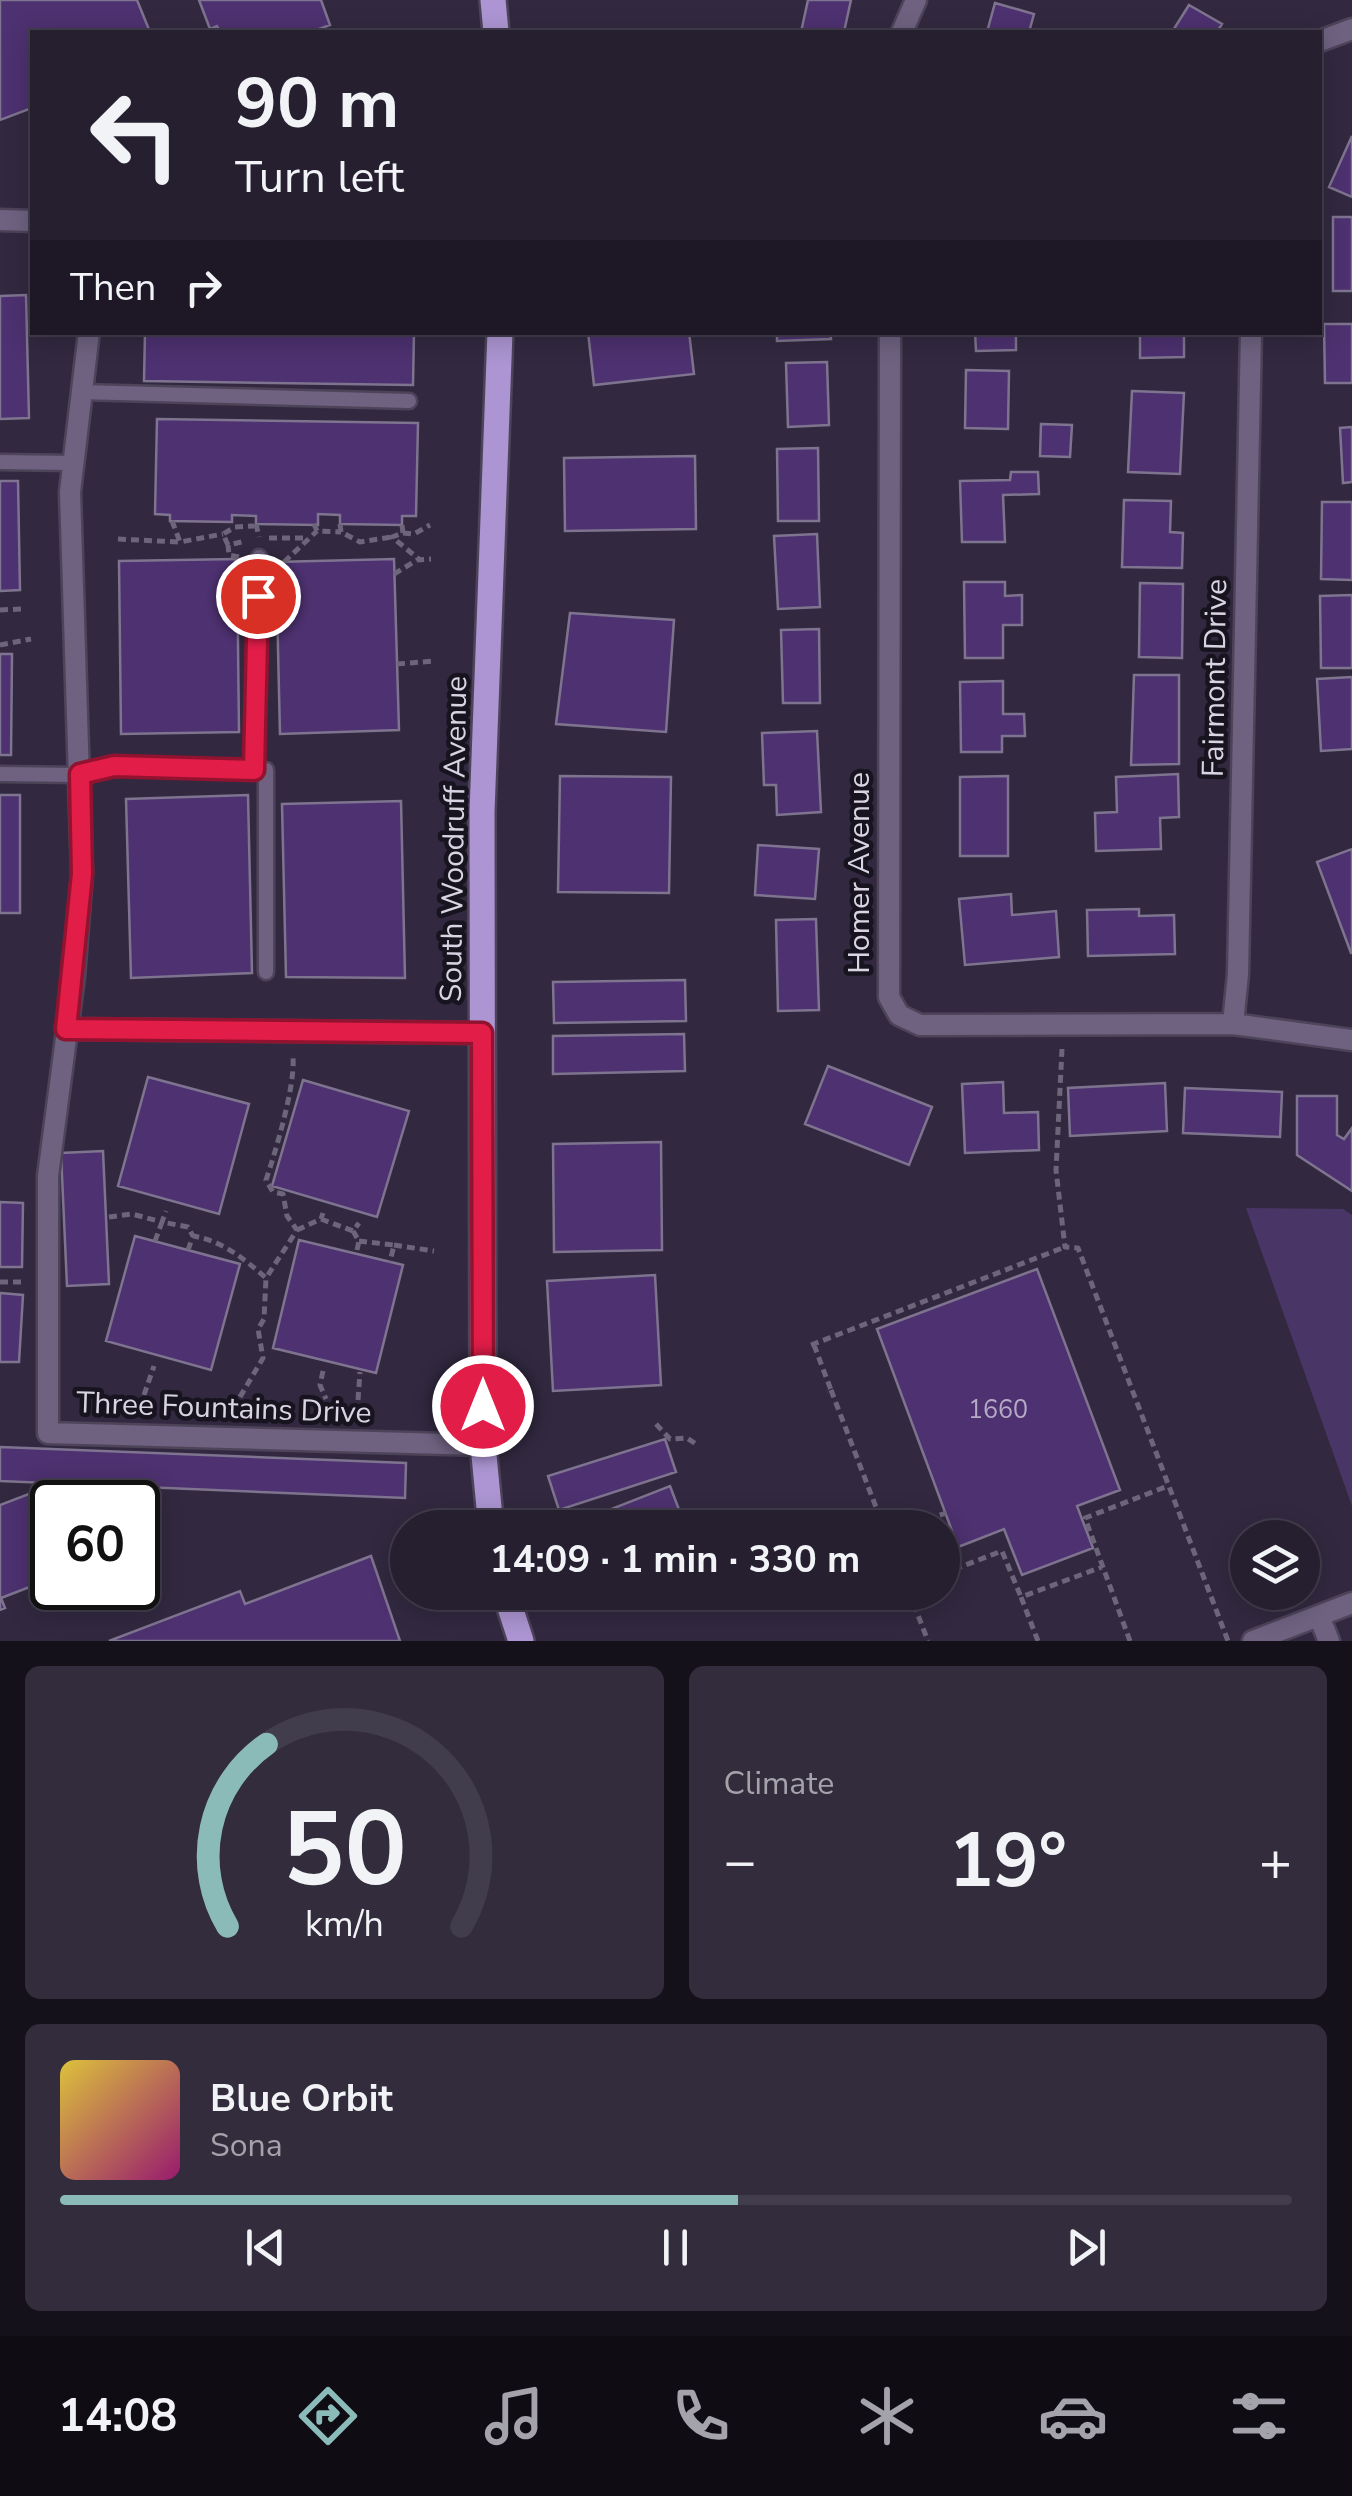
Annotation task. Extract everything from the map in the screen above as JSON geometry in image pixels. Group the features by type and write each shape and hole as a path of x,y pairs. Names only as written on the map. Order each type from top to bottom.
{"main road":[{"path":"493,0 496,30"},
{"name":"South Woodruff Avenue","path":"489,1510 483,1445 482,812 500,335"},
{"path":"510,1610 521,1641"}],"street":[{"path":"903,30 916,0"},
{"path":"1322,40 1352,29"},
{"path":"0,220 30,221"},
{"name":"Three Fountains Drive","path":"89,335 73,463 70,595 82,874 48,1176 48,1433 483,1445"},
{"name":"Homer Avenue","path":"890,335 889,998 899,1015 920,1025 1233,1024 1352,1040"},
{"name":"Fairmont Drive","path":"1233,1024 1239,936 1250,335"},
{"path":"66,1029 482,1033"},
{"path":"1253,1641 1352,1603"},
{"path":"1319,1616 1329,1641"}],"lane":[{"path":"80,392 409,401"},
{"path":"0,462 73,463"},
{"path":"254,770 259,558"},
{"path":"0,774 80,774 114,766 266,770 266,972"}],"path":[{"path":"172,521 180,542"},
{"path":"118,539 180,542 255,525 259,538 306,538"},
{"path":"284,562 316,528 340,528 360,542 392,537 402,529 414,534 430,526"},
{"path":"223,534 228,545"},
{"path":"392,537 420,560"},
{"path":"394,574 431,558"},
{"path":"0,610 21,609"},
{"path":"0,645 30,638"},
{"path":"397,664 435,661"},
{"path":"1063,1027 1056,1170 1066,1247"},
{"path":"293,1058 294,1080 285,1098 266,1180 274,1192 283,1194 287,1216 297,1230"},
{"path":"155,1242 166,1210"},
{"path":"109,1217 132,1214 188,1227 193,1236 224,1246 266,1278"},
{"path":"240,1397 263,1358 258,1329 264,1319 266,1278 297,1230 322,1216 352,1230 359,1241 357,1250"},
{"path":"352,1230 359,1223"},
{"path":"188,1250 193,1236"},
{"path":"359,1241 434,1251"},
{"path":"390,1262 394,1244"},
{"path":"877,1510 813,1344 1066,1247 1078,1248 1228,1641"},
{"path":"0,1282 31,1282"},
{"path":"144,1395 154,1366"},
{"path":"322,1371 320,1385 326,1399"},
{"path":"358,1400 360,1372"},
{"path":"656,1424 670,1439 687,1438 696,1444"},
{"path":"1130,1641 1085,1518 1168,1486"},
{"path":"960,1567 1002,1551 1038,1641"},
{"path":"1022,1597 1102,1566"},
{"path":"916,1610 928,1641"}],"shaded area":[{"path":"1246,1208 1343,1209 1352,1215 1352,1506"}],"building":[{"path":"0,0 137,0 149,30 30,30 30,109 0,120"},
{"path":"199,0 321,0 330,25 316,30 219,30 217,26 210,29"},
{"path":"808,0 851,0 844,30 801,30"},
{"path":"995,3 1034,14 1030,30 988,30"},
{"path":"1189,5 1222,24 1218,30 1173,30"},
{"path":"1352,136 1352,197 1329,187"},
{"path":"1333,217 1352,217 1352,291 1333,291"},
{"path":"26,295 29,418 0,419 0,296"},
{"path":"1324,324 1352,324 1352,383 1325,383"},
{"path":"145,335 414,335 413,385 144,381"},
{"path":"588,335 689,335 694,374 594,385"},
{"path":"777,335 830,335 831,339 777,341"},
{"path":"975,335 1016,335 1016,350 976,351"},
{"path":"1140,335 1184,335 1184,357 1140,358"},
{"path":"827,362 829,425 788,427 786,363"},
{"path":"966,370 1009,371 1008,429 965,428"},
{"path":"1132,391 1184,393 1180,474 1128,472"},
{"path":"157,419 418,423 416,516 402,516 402,525 340,524 340,515 318,514 318,525 256,524 256,516 232,515 232,522 170,521 170,515 155,514"},
{"path":"1041,424 1072,425 1070,457 1040,456"},
{"path":"1352,427 1352,482 1343,483 1340,428"},
{"path":"818,448 819,521 778,521 777,449"},
{"path":"695,456 696,529 565,531 564,458"},
{"path":"1011,472 1038,472 1039,494 1003,495 1005,542 962,542 960,481 1010,480"},
{"path":"0,481 18,481 20,590 0,591"},
{"path":"1124,500 1171,501 1170,532 1183,533 1182,568 1122,567"},
{"path":"1322,502 1352,502 1352,580 1321,579"},
{"path":"817,534 820,607 778,609 774,536"},
{"path":"237,559 239,732 121,734 119,561"},
{"path":"394,559 399,730 280,734 276,562"},
{"path":"964,582 1005,582 1005,596 1022,595 1022,625 1003,625 1003,658 965,658"},
{"path":"1140,583 1183,584 1182,658 1139,657"},
{"path":"1352,595 1352,668 1321,668 1320,596"},
{"path":"570,613 674,620 666,732 556,724"},
{"path":"819,629 820,703 783,703 781,630"},
{"path":"0,654 12,654 11,755 0,755"},
{"path":"1134,675 1179,675 1179,764 1131,765"},
{"path":"1352,677 1352,749 1321,751 1317,679"},
{"path":"1003,681 1003,714 1024,714 1025,736 1002,736 1002,752 961,752 960,682"},
{"path":"817,731 821,812 777,815 776,785 764,785 762,733"},
{"path":"1178,774 1179,817 1160,818 1161,849 1096,851 1095,813 1117,812 1116,777"},
{"path":"560,776 671,777 669,893 558,892"},
{"path":"1008,776 1008,856 960,856 960,777"},
{"path":"0,795 20,795 20,913 0,913"},
{"path":"248,795 252,973 131,978 126,799"},
{"path":"401,801 405,978 286,977 282,804"},
{"path":"758,845 819,849 815,899 755,895"},
{"path":"1352,849 1352,953 1351,953 1317,862"},
{"path":"1011,894 1012,915 1056,911 1059,957 965,965 959,899"},
{"path":"1139,909 1139,916 1174,915 1175,954 1088,956 1087,910"},
{"path":"816,919 819,1010 778,1011 776,920"},
{"path":"685,980 686,1021 554,1023 553,982"},
{"path":"684,1034 685,1071 553,1074 553,1036"},
{"path":"828,1066 932,1107 909,1165 805,1124"},
{"path":"148,1077 249,1104 219,1214 118,1186"},
{"path":"303,1080 409,1111 377,1217 272,1186"},
{"path":"1003,1082 1004,1113 1038,1112 1039,1150 965,1153 962,1084"},
{"path":"1165,1083 1167,1131 1070,1136 1068,1088"},
{"path":"1185,1088 1282,1092 1280,1137 1183,1133"},
{"path":"1297,1096 1337,1096 1337,1135 1344,1139 1352,1128 1352,1191 1297,1155"},
{"path":"661,1142 662,1250 554,1252 553,1144"},
{"path":"103,1151 109,1284 67,1286 61,1153"},
{"path":"0,1202 23,1203 22,1267 0,1267"},
{"path":"135,1236 240,1264 211,1370 106,1341"},
{"path":"299,1240 403,1265 376,1373 273,1348"},
{"path":"1037,1269 1120,1490 1077,1506 1093,1548 1022,1575 1004,1529 960,1546 960,1510 944,1510 877,1329"},
{"path":"655,1275 661,1385 553,1391 547,1281"},
{"path":"0,1293 23,1295 19,1362 0,1362"},
{"path":"665,1439 676,1472 559,1510 548,1476"},
{"path":"0,1447 406,1463 405,1498 160,1488 160,1480 0,1481"},
{"path":"670,1486 679,1510 609,1510"},
{"path":"30,1493 30,1587 1,1598 5,1608 0,1610 0,1505"},
{"path":"371,1556 400,1641 109,1641 240,1591 245,1604"}],"route":[{"path":"258,596 254,770 114,766 80,774 82,874 66,1029 482,1033 483,1406"}]}
